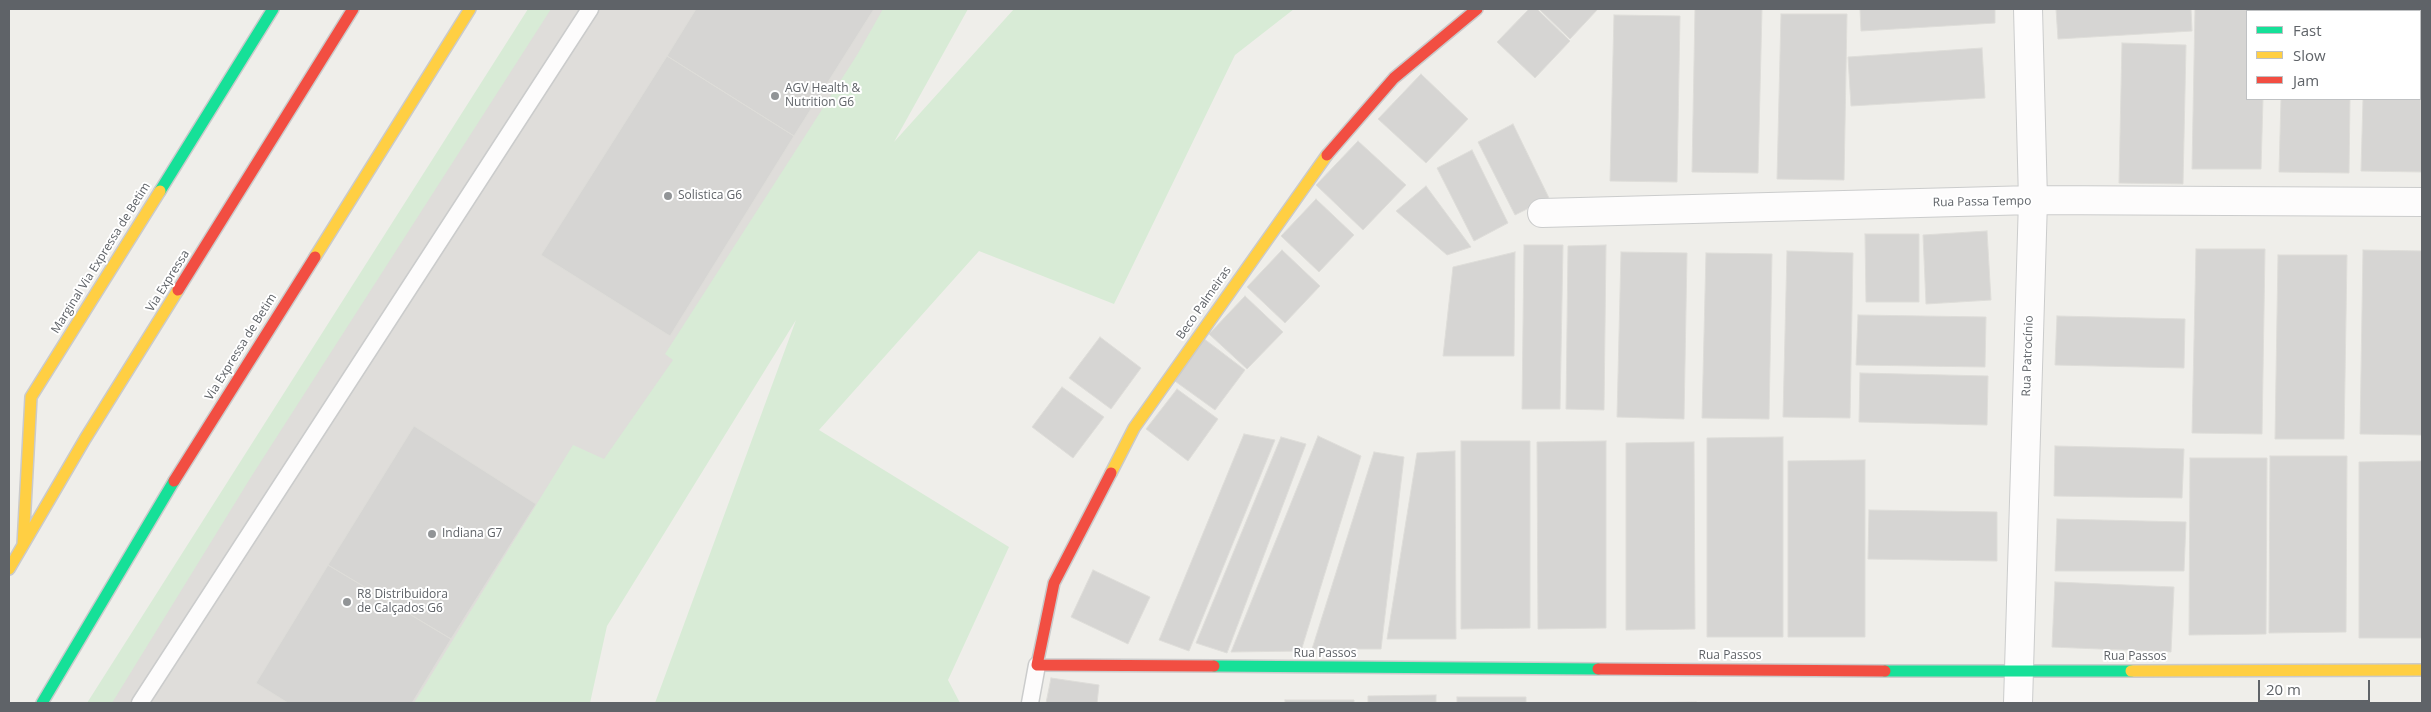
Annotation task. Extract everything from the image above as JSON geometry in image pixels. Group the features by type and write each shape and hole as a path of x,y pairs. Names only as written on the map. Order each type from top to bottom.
{"main road":[{"name":"Marginal Via Expressa de Betim","path":"23,545 31,397 273,9"},
{"name":"Via Expressa","path":"9,569 85,439 353,9"},
{"name":"Via Expressa de Betim","path":"42,703 172,483 470,9"},
{"name":"Beco Palmeiras","path":"1037,665 1054,583 1134,428 1317,166 1394,78 1477,9"},
{"name":"Rua Passos","path":"1037,665 2018,672 2422,670"}],"street":[{"name":"Rua Patrocínio","path":"2018,703 2033,200 2028,9"},
{"name":"Rua Passa Tempo","path":"1542,213 2033,200 2422,202"}],"lane":[{"path":"140,703 590,9"},
{"path":"1030,703 1037,665"}],"shaded area":[{"path":"539,9 925,9 545,703 104,703"}],"green space":[{"path":"528,9 551,9 251,477 112,703 87,703"},
{"path":"883,9 968,9 894,142 1014,9 1294,9 1235,55 1114,304 979,251 819,430 1009,547 948,680 960,703 655,703 796,320 607,626 590,703 414,703 573,445 604,459 673,360 665,354 857,55"}],"building":[{"name":"AGV Health & Nutrition G6","path":"696,9 874,9 794,136 667,56"},
{"path":"1529,9 1537,9 1570,41 1535,78 1497,42"},
{"path":"1539,9 1598,9 1570,39"},
{"path":"1695,9 1762,9 1758,173 1692,172"},
{"path":"1860,9 1995,9 1995,23 1861,31"},
{"path":"2056,9 2191,9 2192,31 2058,39"},
{"path":"2195,9 2264,9 2246,10 2246,100 2263,100 2261,169 2192,169"},
{"path":"2283,9 2352,9 2352,10"},
{"path":"2422,9 2422,172 2361,171 2363,100 2421,100 2421,10 2364,10"},
{"path":"1781,14 1847,14 1844,180 1777,179"},
{"path":"1614,15 1680,16 1677,182 1610,181"},
{"path":"2122,43 2186,45 2183,184 2119,183"},
{"path":"1982,48 1985,98 1851,106 1848,57"},
{"name":"Solistica G6","path":"667,56 794,136 670,336 541,255"},
{"path":"1421,74 1468,119 1426,163 1378,119"},
{"path":"2281,100 2350,100 2349,173 2279,172"},
{"path":"1513,124 1549,198 1515,215 1478,142"},
{"path":"1358,141 1406,185 1363,230 1316,185"},
{"path":"1472,150 1508,223 1474,241 1437,168"},
{"path":"1426,186 1471,247 1447,255 1396,211"},
{"path":"1316,199 1354,235 1319,272 1281,236"},
{"path":"1987,231 1991,300 1926,304 1923,235"},
{"path":"1865,234 1919,234 1919,302 1866,302"},
{"path":"1524,245 1563,245 1560,409 1522,409"},
{"path":"1606,245 1604,410 1566,409 1568,246"},
{"path":"2196,249 2265,249 2262,434 2192,433"},
{"path":"1282,250 1320,286 1285,323 1247,287"},
{"path":"2363,250 2422,251 2422,435 2360,434"},
{"path":"1787,251 1853,253 1850,418 1783,417"},
{"path":"1515,252 1514,356 1443,356 1453,267"},
{"path":"1621,252 1687,253 1684,419 1617,417"},
{"path":"1706,253 1772,254 1769,419 1702,418"},
{"path":"2278,255 2347,255 2344,439 2275,439"},
{"path":"1245,296 1283,332 1247,369 1209,334"},
{"path":"1858,315 1986,317 1985,367 1856,365"},
{"path":"2057,316 2185,319 2184,368 2055,365"},
{"path":"1100,337 1141,368 1111,409 1069,378"},
{"path":"1203,338 1245,370 1215,410 1172,379"},
{"path":"1860,373 1988,376 1987,425 1859,422"},
{"path":"1062,387 1104,417 1073,458 1032,427"},
{"path":"1177,389 1218,419 1188,461 1146,429"},
{"name":"Indiana G7","path":"414,426 536,504 451,639 328,565"},
{"path":"1244,434 1275,440 1189,651 1159,640"},
{"path":"1318,436 1361,456 1301,651 1231,652"},
{"path":"1281,437 1306,444 1227,653 1196,643"},
{"path":"1783,437 1783,637 1707,637 1707,438"},
{"path":"1461,441 1530,441 1530,628 1461,629"},
{"path":"1606,441 1606,628 1538,629 1537,442"},
{"path":"1694,442 1695,629 1626,630 1626,443"},
{"path":"2055,446 2184,449 2182,498 2054,496"},
{"path":"1455,451 1456,639 1387,639 1417,453"},
{"path":"1374,452 1404,457 1381,649 1312,649"},
{"path":"2270,456 2347,456 2346,632 2269,633"},
{"path":"2190,458 2267,458 2266,634 2189,635"},
{"path":"1865,460 1865,637 1788,637 1788,461"},
{"path":"2422,461 2422,638 2359,638 2359,462"},
{"path":"1869,510 1997,512 1997,561 1868,559"},
{"path":"2057,519 2186,522 2184,571 2055,571"},
{"name":"R8 Distribuidora de Calçados G6","path":"328,565 451,639 412,703 288,703 256,683"},
{"path":"1093,570 1150,597 1128,644 1071,617"},
{"path":"2055,582 2174,587 2171,652 2052,647"},
{"path":"1051,678 1099,685 1097,703 1046,703"},
{"path":"1436,695 1436,703 1368,703 1368,696"},
{"path":"1457,697 1526,697 1526,703 1457,703"},
{"path":"1285,700 1354,700 1354,703 1285,703"},
{"path":"1696,702 1696,703 1628,703"}],"traffic: fast":[{"path":"160,191 273,9"},
{"path":"42,703 174,481"},
{"path":"1214,666 1598,669"},
{"path":"1885,671 2131,671"}],"traffic: slow":[{"path":"315,257 470,9"},
{"path":"1111,473 1134,428 1327,155"},
{"path":"23,545 31,397 160,191"},
{"path":"9,569 85,439 178,290"},
{"path":"2131,671 2422,670"}],"traffic: jam":[{"path":"178,290 353,9"},
{"path":"1327,155 1394,78 1477,9"},
{"path":"174,481 315,257"},
{"path":"1111,473 1054,583 1037,665 1214,666"},
{"path":"1598,669 1885,671"}],"place":[{"name":"AGV Health & Nutrition G6","path":"775,96"},
{"name":"Solistica G6","path":"668,196"},
{"name":"Indiana G7","path":"432,534"},
{"name":"R8 Distribuidora de Calçados G6","path":"347,602"}]}
